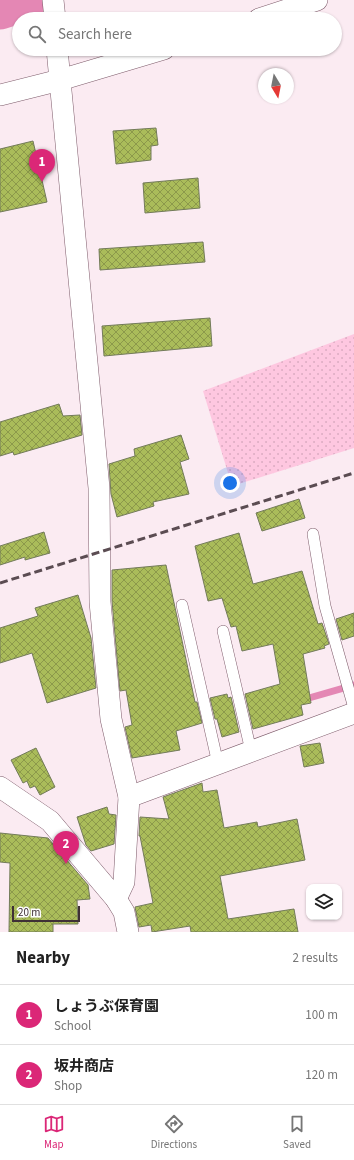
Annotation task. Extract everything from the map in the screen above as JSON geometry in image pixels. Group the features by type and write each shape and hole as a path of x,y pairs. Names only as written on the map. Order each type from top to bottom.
{"street":[{"path":"53,0 54,12"},
{"path":"280,12 317,0"},
{"path":"58,56 99,488 100,602 111,719 129,797 124,882 116,899"},
{"path":"0,95 59,75 136,56"},
{"path":"129,797 354,713"},
{"path":"0,787 50,821 116,899 124,912 128,932"}],"lane":[{"path":"313,534 325,606 354,708"},
{"path":"182,605 218,764"},
{"path":"223,631 251,751"}],"shaded area":[{"path":"354,334 354,448 232,486 203,391"}],"building":[{"path":"156,128 158,145 151,146 151,160 116,164 113,131"},
{"path":"33,141 47,202 0,212 0,149"},
{"path":"198,178 200,208 145,213 143,183"},
{"path":"203,242 205,262 100,270 99,249"},
{"path":"210,318 212,346 104,356 102,326"},
{"path":"59,404 63,416 80,415 82,435 14,455 13,452 0,456 0,422"},
{"path":"181,435 189,459 180,462 189,494 153,502 154,506 117,517 111,494 109,464 135,456 134,449"},
{"path":"299,499 305,518 262,531 256,513"},
{"path":"44,532 50,553 25,560 25,557 0,565 0,546"},
{"path":"239,533 253,584 302,571 318,624 322,623 329,644 324,646 325,648 303,654 311,703 301,705 303,715 253,729 245,694 280,684 273,644 242,651 236,626 231,627 222,598 208,601 195,546"},
{"path":"166,565 195,702 197,702 202,723 176,731 180,750 132,758 125,727 132,725 126,690 120,691 112,601 112,570"},
{"path":"78,595 91,638 96,688 47,703 32,653 0,663 0,628 38,616 35,608"},
{"path":"354,613 354,636 342,640 336,619"},
{"path":"227,694 228,698 231,697 239,732 222,737 217,719 215,719 210,698"},
{"path":"320,743 324,763 304,767 300,746"},
{"path":"36,748 55,787 40,795 35,786 30,788 27,781 23,783 11,760"},
{"path":"202,783 203,792 217,790 224,828 257,822 258,827 297,819 305,860 220,876 228,919 294,909 298,932 191,932 190,926 152,932 151,925 139,927 135,907 153,903 139,836 140,817 169,819 163,797"},
{"path":"107,807 109,814 116,815 114,844 91,851 86,845 77,817"},
{"path":"0,833 48,838 88,885 90,899 77,900 78,924 53,924 53,932 9,932 10,863 0,862"}],"waterway":[{"path":"0,9 28,0"},
{"path":"302,700 354,685"}],"railway":[{"path":"0,583 354,473"}],"place":[{"name":"しょうぶ保育園","path":"42,182"},
{"name":"坂井商店","path":"66,864"}]}
